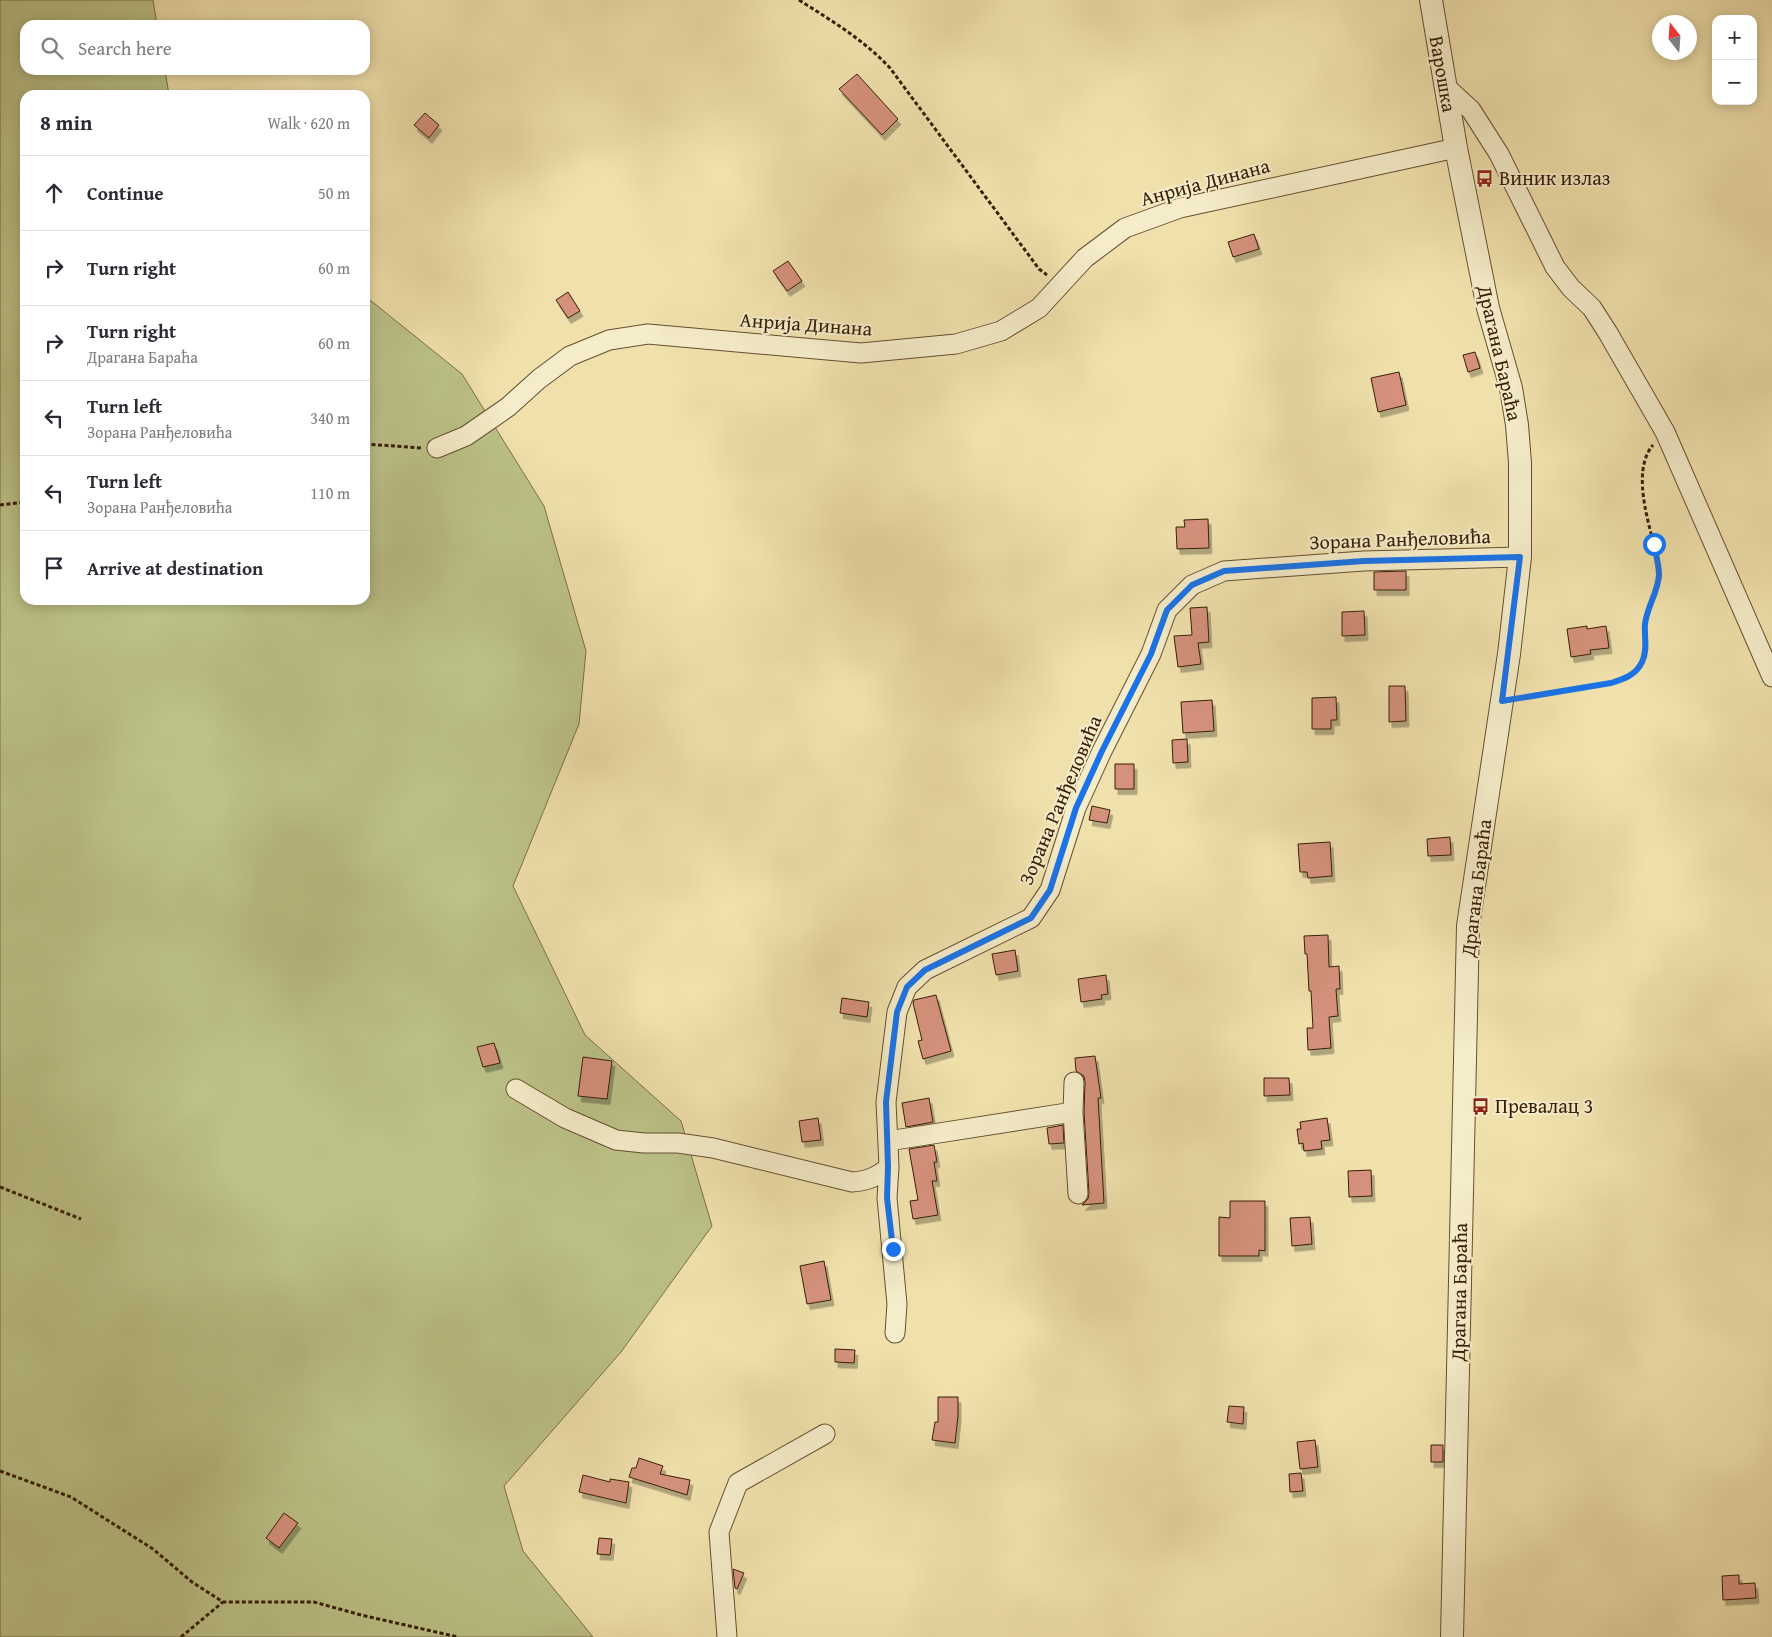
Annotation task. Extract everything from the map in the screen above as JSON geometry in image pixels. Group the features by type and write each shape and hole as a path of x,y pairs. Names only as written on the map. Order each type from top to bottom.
{"street":[{"name":"Варошка","path":"1430,0 1456,148"},
{"path":"1445,86 1471,110 1500,154 1555,267 1571,288 1592,308 1664,432 1772,677"},
{"name":"Анрија Динана","path":"437,448 466,436 501,412 539,379 570,356 609,340 648,334 861,353 956,344 1001,331 1039,308 1084,258 1125,228 1180,208 1456,148"},
{"name":"Драгана Бараћа","path":"1452,1637 1468,926 1502,701 1520,557 1520,463 1516,415 1511,388 1488,308 1456,148"},
{"name":"Зорана Ранђеловића","path":"895,1333 897,1304 887,1198 888,1141 886,1102 897,1012 907,987 925,970 1031,918 1050,890 1076,808 1102,751 1151,654 1167,610 1192,585 1224,571 1364,561 1520,557"},
{"path":"1074,1082 1072,1112 1078,1194"},
{"path":"516,1089 566,1118 616,1140 644,1143 678,1143 713,1148 852,1182 872,1179 888,1167"},
{"path":"888,1141 1072,1112"},
{"path":"727,1637 719,1532 738,1484 825,1434"}],"path":[{"path":"799,0 860,40 890,68 1039,269 1059,285"},
{"path":"1502,701 1626,679 1643,662 1646,623 1659,577 1659,565 1641,483 1644,462 1651,447 1664,432"},
{"path":"370,444 437,448"},
{"path":"0,506 20,503"},
{"path":"0,1187 81,1219"},
{"path":"0,1471 71,1497 152,1549 192,1582 223,1602 314,1602 458,1637"},
{"path":"181,1637 223,1602"}],"green space":[{"path":"0,0 153,0 156,20 20,20 20,75 166,75 168,90 20,90 20,605 370,605 370,300 462,374 544,506 586,651 579,724 513,886 585,1035 681,1121 712,1226 621,1352 504,1486 523,1551 593,1637 0,1637"}],"building":[{"path":"857,74 898,119 882,135 839,89"},
{"path":"425,113 439,125 429,138 414,125"},
{"path":"1254,234 1259,249 1233,257 1228,242"},
{"path":"788,261 802,281 787,291 773,271"},
{"path":"568,292 580,311 568,318 556,300"},
{"path":"1475,352 1480,368 1468,372 1463,355"},
{"path":"1399,372 1406,405 1378,412 1371,378"},
{"path":"1208,519 1209,548 1177,549 1176,527 1185,527 1184,520"},
{"path":"1406,571 1406,590 1374,590 1374,572"},
{"path":"1207,607 1209,642 1198,643 1201,664 1178,667 1174,636 1192,635 1190,608"},
{"path":"1364,611 1365,635 1342,636 1342,612"},
{"path":"1587,626 1587,629 1606,626 1609,648 1590,650 1591,654 1571,657 1567,629"},
{"path":"1389,686 1405,686 1406,721 1389,722"},
{"path":"1336,697 1337,720 1331,720 1331,729 1312,729 1312,698"},
{"path":"1212,700 1214,731 1183,733 1181,702"},
{"path":"1187,739 1188,762 1173,763 1172,740"},
{"path":"1115,764 1134,764 1134,789 1115,789"},
{"path":"1092,806 1110,810 1107,823 1089,820"},
{"path":"1450,837 1451,855 1428,856 1427,839"},
{"path":"1330,842 1332,876 1308,878 1307,872 1300,872 1298,844"},
{"path":"1328,935 1329,967 1339,966 1340,989 1336,989 1338,1016 1329,1017 1331,1048 1308,1050 1307,1028 1313,1028 1311,991 1309,991 1304,936"},
{"path":"1015,950 1018,971 996,975 992,954"},
{"path":"1106,975 1108,994 1101,995 1102,999 1081,1002 1078,979"},
{"path":"936,995 951,1051 923,1059 918,1041 922,1040 913,1003 914,1000"},
{"path":"842,998 869,1002 867,1017 840,1013"},
{"path":"494,1043 500,1063 483,1067 477,1047"},
{"path":"1095,1056 1101,1098 1098,1098 1104,1203 1082,1205 1088,1199 1089,1193 1084,1112 1085,1082 1084,1076 1076,1071 1075,1058"},
{"path":"583,1057 612,1061 607,1099 578,1096"},
{"path":"1264,1078 1289,1078 1290,1095 1264,1096"},
{"path":"929,1098 933,1122 906,1127 902,1103"},
{"path":"818,1118 821,1140 802,1142 799,1121"},
{"path":"1327,1118 1330,1140 1321,1141 1322,1149 1304,1151 1303,1143 1299,1144 1297,1129 1301,1129 1300,1122"},
{"path":"1063,1125 1064,1143 1049,1144 1047,1128"},
{"path":"934,1145 937,1162 934,1162 937,1181 932,1181 938,1215 913,1219 910,1201 918,1200 909,1149"},
{"path":"1371,1170 1372,1196 1349,1197 1348,1171"},
{"path":"1230,1201 1265,1201 1265,1251 1259,1250 1259,1256 1219,1256 1219,1217 1230,1218"},
{"path":"1310,1217 1312,1244 1292,1246 1290,1218"},
{"path":"824,1261 831,1300 807,1304 800,1266"},
{"path":"835,1349 855,1350 854,1363 835,1362"},
{"path":"938,1397 958,1397 955,1443 932,1440 935,1422 938,1422"},
{"path":"1229,1406 1244,1407 1243,1424 1227,1422"},
{"path":"1315,1440 1318,1467 1300,1469 1297,1442"},
{"path":"1431,1445 1443,1445 1443,1462 1431,1462"},
{"path":"639,1458 663,1466 660,1474 690,1480 687,1495 629,1477 632,1468 636,1468"},
{"path":"1301,1473 1303,1491 1290,1492 1289,1474"},
{"path":"583,1475 610,1482 610,1479 629,1482 626,1503 579,1492"},
{"path":"284,1513 298,1523 279,1548 266,1538"},
{"path":"599,1538 612,1539 610,1555 597,1554"},
{"path":"733,1569 744,1573 737,1589 735,1588"},
{"path":"1739,1575 1739,1584 1755,1583 1756,1598 1723,1600 1722,1576"}],"place":[{"name":"Виник излаз","path":"1485,178"},
{"name":"Превалац 3","path":"1481,1106"}],"route":[{"path":"893,1249 887,1198 886,1102 897,1012 907,987 925,970 1031,918 1050,890 1076,808 1102,751 1151,654 1167,610 1192,585 1224,571 1364,561 1520,557 1502,701 1611,683 1626,679 1635,672 1643,662 1648,611 1659,577 1659,565 1654,544"}]}
